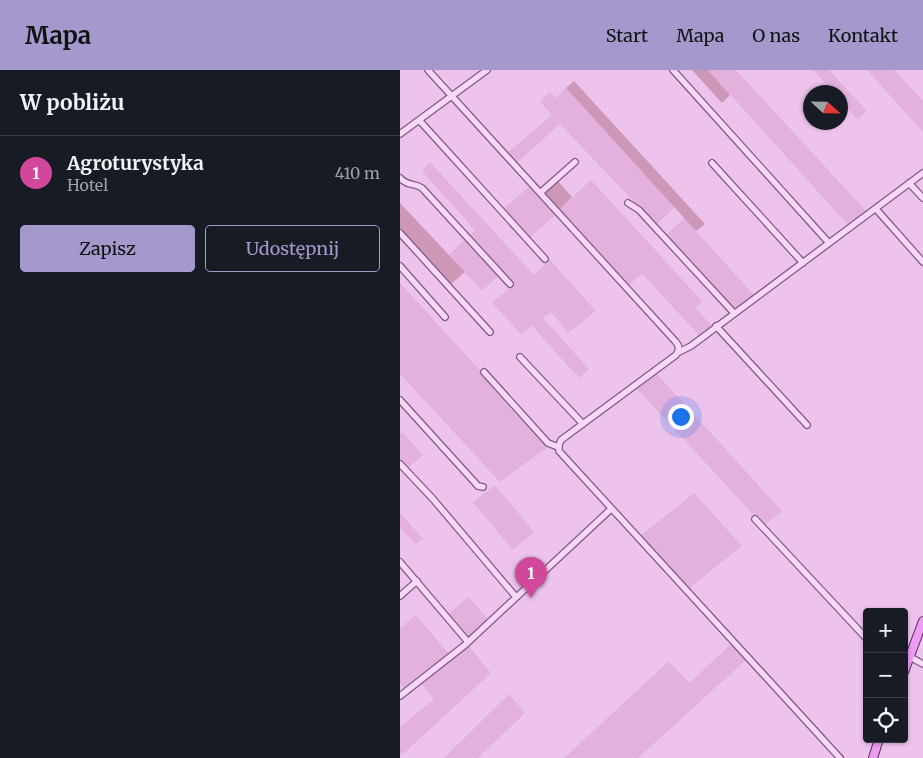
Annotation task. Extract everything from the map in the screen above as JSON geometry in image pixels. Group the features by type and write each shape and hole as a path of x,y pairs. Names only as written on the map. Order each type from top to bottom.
{"main road":[{"path":"908,662 923,621"},
{"path":"873,758 879,743"}],"street":[{"path":"428,70 675,341 678,346 677,353"},
{"path":"400,134 487,70"},
{"path":"673,70 829,243"},
{"path":"419,120 545,259"},
{"path":"540,193 575,162"},
{"path":"712,163 802,263"},
{"path":"840,758 560,453 558,447 561,440 582,424 677,353 691,346 923,173"},
{"path":"400,178 406,184 418,185 422,188 510,284"},
{"path":"909,184 923,198"},
{"path":"628,203 639,210 734,313"},
{"path":"876,209 923,262"},
{"path":"400,233 490,332"},
{"path":"400,266 446,317"},
{"path":"716,326 807,426"},
{"path":"520,357 582,424"},
{"path":"484,372 548,443 558,447"},
{"path":"400,400 478,486 483,488"},
{"path":"400,464 516,597"},
{"path":"400,696 468,642 611,508"},
{"path":"755,519 863,634"},
{"path":"400,562 468,642"},
{"path":"400,596 417,581"},
{"path":"910,657 923,664"}],"shaded area":[{"path":"692,70 708,70 730,95 722,103"},
{"path":"708,70 736,70 866,211 848,225"},
{"path":"813,70 829,70 843,85 827,85"},
{"path":"867,70 894,70 923,101 923,132"},
{"path":"574,81 705,224 696,231 566,88"},
{"path":"566,88 675,207 656,225 560,124 517,163 507,153 552,115 540,102 550,92 557,98"},
{"path":"848,90 867,111 858,120 848,109"},
{"path":"430,162 534,275 550,260 596,311 568,333 551,312 543,318 589,369 579,378 532,326 521,334 492,303 513,285 501,273 482,291 449,255 475,230 422,171"},
{"path":"557,180 572,197 560,209 543,192"},
{"path":"591,180 703,302 695,307 712,326 699,335 642,274 629,285 560,209"},
{"path":"529,187 555,215 530,238 503,209"},
{"path":"400,203 465,272 450,285 400,229"},
{"path":"684,218 754,295 734,310 665,236"},
{"path":"400,283 549,446 500,482 400,374"},
{"path":"657,374 782,511 764,526 636,388"},
{"path":"403,432 423,455 407,469 400,461 400,434"},
{"path":"495,485 534,532 513,550 473,502"},
{"path":"694,493 742,546 688,589 640,536"},
{"path":"400,513 423,539 415,544 400,528"},
{"path":"469,597 488,619 470,637 467,637 448,614"},
{"path":"416,615 449,654 404,688 400,683 400,628"},
{"path":"731,644 746,660 638,758 564,758 669,661 689,683"},
{"path":"468,645 491,673 402,755 400,752 400,727 434,699 421,683"},
{"path":"509,694 525,713 478,758 444,758"}],"place":[{"name":"Agroturystyka","path":"531,598"}]}
